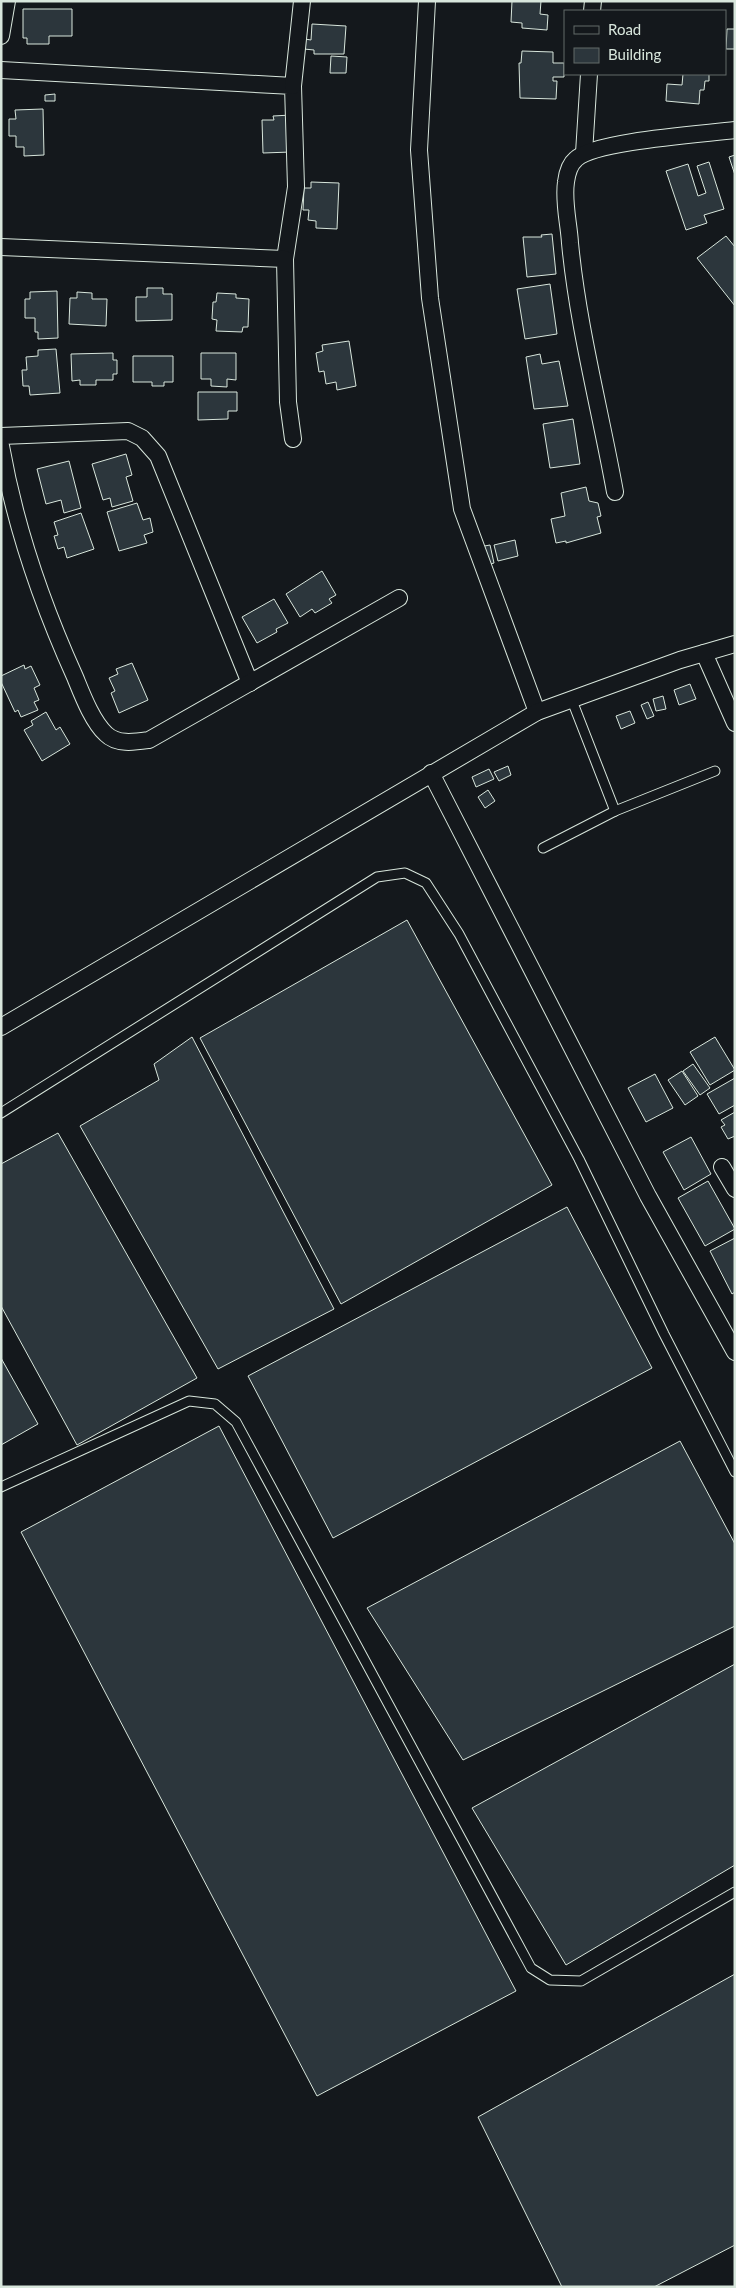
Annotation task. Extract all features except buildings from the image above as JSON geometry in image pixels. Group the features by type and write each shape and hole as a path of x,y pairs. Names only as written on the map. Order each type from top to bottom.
{"street":[{"path":"1,36 8,1"},
{"path":"293,439 288,402 285,259 296,186 293,86 302,1"},
{"path":"428,1 419,150 430,298 462,509 537,712"},
{"path":"1,70 293,86"},
{"path":"584,153 589,75"},
{"path":"615,492 586,355 572,258 566,184 569,169 576,159 584,153 605,146 735,130"},
{"path":"1,247 285,259"},
{"path":"1,436 128,431 142,438 158,456 250,683"},
{"path":"1,446 10,497 54,630 86,704 106,735 126,743 149,740 399,598"},
{"path":"1,1027 537,712 571,698 735,644"},
{"path":"704,653 735,723"},
{"path":"431,773 648,1196 735,1352"},
{"path":"722,1167 735,1189"}],"lane":[{"path":"571,698 615,811"},
{"path":"543,848 615,811 715,771"},
{"path":"1,1113 377,877 405,873 412,876 426,883 459,934 579,1159 664,1334 735,1472"},
{"path":"1,1488 189,1400 215,1404 236,1422 531,1968 550,1980 580,1980 735,1892"}]}
